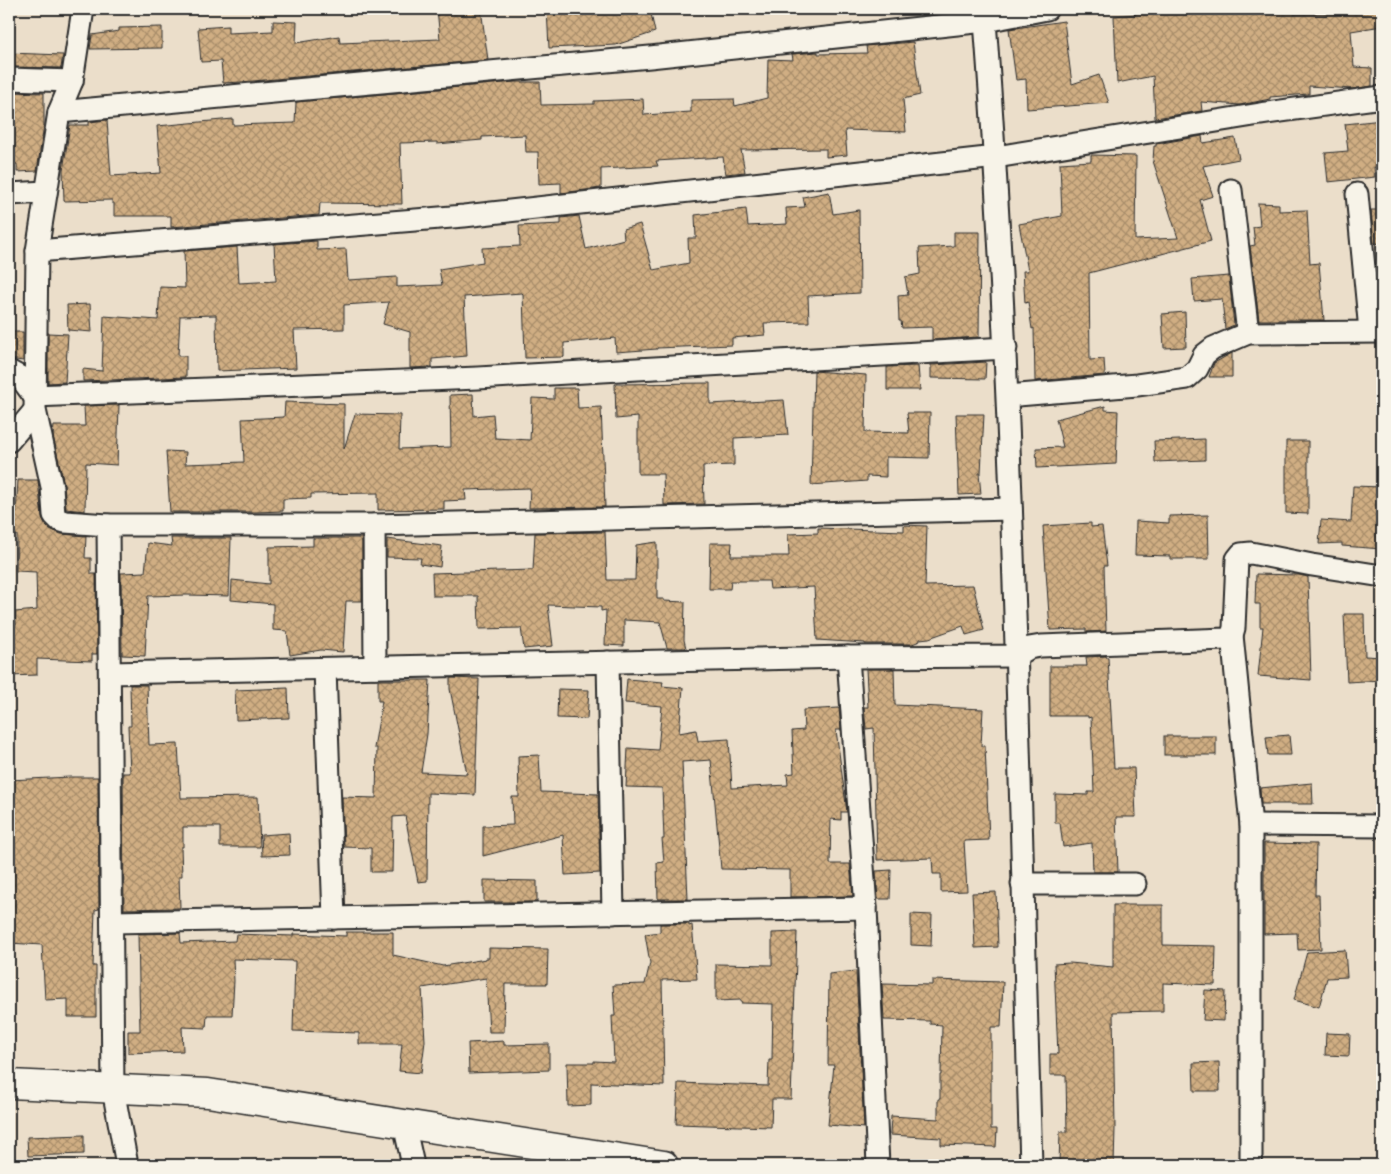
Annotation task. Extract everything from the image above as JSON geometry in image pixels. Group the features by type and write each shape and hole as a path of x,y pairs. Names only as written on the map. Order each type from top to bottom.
{"street":[{"path":"83,9 72,81 59,112 36,251 35,403 52,487 54,515 64,522 108,525 374,525 1012,509"},
{"path":"59,112 650,57 984,15 1047,9"},
{"path":"984,15 996,157 1008,396 1031,1165"},
{"path":"9,79 72,81"},
{"path":"36,251 454,217 996,157 1260,114 1382,97"},
{"path":"1231,190 1248,333"},
{"path":"9,194 46,192"},
{"path":"1008,396 1138,385 1187,378 1196,369 1204,355 1213,348 1248,333 1376,332 1357,194"},
{"path":"35,403 1006,348"},
{"path":"9,371 20,377 35,403"},
{"path":"9,441 35,403"},
{"path":"108,525 113,1089 127,1165"},
{"path":"374,525 375,667"},
{"path":"1251,1165 1251,825 1232,636 1237,559 1241,554 1251,553 1382,576"},
{"path":"110,673 848,657 1016,656 1029,648 1041,646 1226,639 1232,636"},
{"path":"848,657 866,908 878,1165"},
{"path":"608,662 613,913"},
{"path":"325,669 334,918"},
{"path":"1251,825 1382,826"},
{"path":"1022,884 1135,884"},
{"path":"112,922 866,908"},
{"path":"9,1084 208,1093 664,1165"},
{"path":"404,1124 413,1165"}],"building":[{"path":"437,9 481,9 488,60 223,83 221,61 201,62 198,28 228,26 228,33 273,31 273,21 297,22 296,43 339,36 340,43 440,39"},
{"path":"547,9 650,9 655,32 616,45 549,48"},
{"path":"1136,9 1293,9 1294,14 1341,13 1365,9 1382,9 1382,26 1351,31 1354,67 1372,68 1372,86 1352,89 1309,86 1309,94 1270,97 1270,99 1240,105 1201,102 1202,111 1155,118 1153,76 1117,83 1114,16 1136,14"},
{"path":"1064,21 1072,84 1099,75 1109,103 1027,109 1026,79 1016,80 1009,29"},
{"path":"162,27 162,48 90,49 92,35 119,31 119,28"},
{"path":"913,42 920,95 903,99 906,132 845,130 847,155 826,157 826,149 741,150 745,172 726,174 723,157 656,161 658,166 601,169 601,188 561,193 561,183 539,184 538,152 526,152 525,135 482,137 482,140 437,144 437,142 400,143 402,204 320,203 319,215 171,227 171,216 114,216 114,203 112,203 112,200 64,201 63,170 70,125 89,125 89,122 107,120 111,176 161,173 157,126 233,119 233,125 295,123 296,102 515,82 540,82 541,105 594,104 594,101 643,99 644,115 691,112 691,100 734,99 735,106 767,98 768,59 793,60 792,54 818,52 818,54 867,53 866,46"},
{"path":"9,53 63,55 61,68 9,67"},
{"path":"9,92 44,93 44,125 37,171 17,172 17,164 9,164"},
{"path":"1382,120 1382,169 1374,167 1375,177 1328,182 1325,153 1348,151 1345,124"},
{"path":"1202,136 1203,143 1235,138 1239,159 1203,166 1213,196 1200,200 1211,241 1089,273 1090,360 1104,359 1105,375 1035,381 1034,328 1032,329 1028,302 1025,303 1023,271 1028,271 1019,224 1062,216 1060,163 1091,161 1091,155 1136,156 1135,240 1178,238 1153,161 1154,146 1156,144"},
{"path":"829,192 833,214 859,210 860,293 808,296 809,322 764,323 765,335 732,338 732,345 657,348 616,352 615,338 564,343 564,357 525,358 522,293 464,297 467,356 432,359 432,367 410,368 410,332 383,324 389,302 344,305 344,329 294,330 296,368 217,371 216,315 180,316 178,356 186,356 186,377 83,381 83,369 102,371 104,316 158,320 160,287 185,288 184,251 237,247 239,283 276,281 274,244 317,241 317,250 346,249 348,280 397,277 397,287 442,285 439,269 483,262 482,248 520,246 519,226 561,224 561,218 579,216 586,249 624,239 623,229 640,224 653,270 689,263 688,238 696,238 695,215 746,209 748,226 787,224 786,208 805,207 803,197"},
{"path":"1258,203 1279,204 1279,211 1307,210 1310,264 1319,263 1324,320 1259,320 1250,246 1255,245 1253,227 1260,226"},
{"path":"1371,210 1382,210 1382,244 1374,243"},
{"path":"954,232 980,232 979,337 932,340 932,327 902,328 901,321 899,321 898,296 908,295 905,277 920,274 919,248 954,246"},
{"path":"1229,276 1234,325 1225,329 1222,299 1194,301 1192,279"},
{"path":"90,304 92,332 68,330 67,305"},
{"path":"1185,312 1186,347 1164,348 1162,314"},
{"path":"9,332 23,332 23,361 9,359"},
{"path":"48,333 68,334 65,382 48,383"},
{"path":"1232,353 1232,377 1209,377 1214,363"},
{"path":"986,362 985,379 931,378 931,365"},
{"path":"918,366 920,390 887,390 887,367"},
{"path":"814,371 866,375 865,432 909,433 907,413 930,413 929,458 886,457 886,477 867,476 867,481 811,485"},
{"path":"710,383 710,404 784,400 788,435 734,438 734,465 703,466 704,504 664,505 663,474 638,474 638,417 616,419 615,384"},
{"path":"554,388 577,388 578,408 601,407 605,507 529,508 530,488 465,490 466,500 444,501 444,509 378,510 378,493 311,494 311,498 283,499 283,511 170,512 166,451 186,452 185,464 244,462 242,419 284,417 285,402 344,404 344,449 355,414 400,415 399,449 451,447 450,395 473,394 474,416 493,414 495,438 530,440 532,398 554,399"},
{"path":"119,405 117,465 86,463 85,511 66,509 64,484 53,436 54,426 85,426 84,406"},
{"path":"1105,406 1105,410 1118,411 1116,464 1037,468 1036,448 1063,447 1056,419"},
{"path":"956,414 984,414 981,473 979,473 981,494 959,495"},
{"path":"1205,439 1205,460 1155,462 1154,441"},
{"path":"1286,441 1308,441 1308,514 1286,513"},
{"path":"18,480 38,480 42,517 50,529 61,534 86,536 85,558 91,558 91,574 96,574 97,654 92,654 92,661 37,659 37,675 9,676 9,625 16,625 15,612 37,610 36,572 16,571 17,535 9,535 9,512 16,513"},
{"path":"1353,486 1382,487 1382,549 1342,546 1342,543 1319,544 1321,520 1351,522"},
{"path":"1208,515 1209,559 1170,559 1170,556 1135,555 1136,521 1169,523 1169,516"},
{"path":"1091,523 1091,527 1102,526 1107,566 1104,566 1106,631 1086,632 1086,629 1050,630 1043,526"},
{"path":"904,525 927,526 925,586 973,585 984,630 966,635 963,626 929,638 920,639 920,641 912,644 865,644 817,640 814,587 770,589 769,581 731,581 730,589 709,589 710,543 732,543 731,556 789,556 788,534 818,533 818,528 904,531"},
{"path":"605,532 607,580 635,580 636,545 657,542 657,599 685,602 684,640 686,648 667,648 660,622 624,620 624,646 605,645 606,610 601,611 601,607 548,605 553,646 524,649 521,628 479,629 478,596 433,596 432,573 533,570 535,533"},
{"path":"171,538 231,538 229,596 148,596 145,656 122,655 121,573 145,572 148,543 172,546"},
{"path":"313,538 362,538 362,601 346,601 343,652 321,650 290,655 287,631 273,630 273,604 231,600 232,580 269,584 269,547 313,546"},
{"path":"387,539 442,546 440,567 420,564 421,558 387,557"},
{"path":"1256,574 1308,577 1311,680 1258,676 1263,627 1260,627 1260,604 1255,604"},
{"path":"1344,614 1364,614 1365,656 1382,657 1382,680 1347,682"},
{"path":"1106,656 1108,658 1114,768 1134,768 1136,817 1116,817 1118,872 1093,872 1092,843 1063,847 1060,823 1055,823 1055,794 1088,795 1088,792 1094,792 1091,717 1050,716 1050,666 1087,666 1086,657"},
{"path":"866,669 894,669 895,705 983,709 981,746 985,746 989,840 964,841 967,891 941,892 941,874 933,874 932,858 877,860 874,728 866,729 864,707 868,707"},
{"path":"450,678 479,679 475,795 428,793 427,881 418,882 405,816 393,817 392,872 371,872 371,848 344,847 342,797 376,798 377,748 374,748 382,701 378,701 378,680 430,680 427,734 421,772 467,774 450,689"},
{"path":"627,679 663,682 662,686 683,688 679,733 696,730 698,741 729,739 732,788 788,785 787,774 794,773 792,731 804,730 803,710 839,708 841,730 836,730 847,812 841,812 841,820 831,819 830,864 850,864 853,896 790,897 790,870 721,869 711,760 682,762 688,899 658,899 657,863 664,862 662,788 626,787 628,748 658,750 662,706 625,703"},
{"path":"130,685 147,685 149,745 178,744 181,798 258,797 260,847 220,847 220,827 183,827 183,847 181,847 182,876 179,876 180,908 124,909 123,773 130,773 128,726 131,726"},
{"path":"288,688 289,718 236,720 235,690"},
{"path":"558,689 589,690 587,719 557,718"},
{"path":"1289,735 1291,755 1268,755 1266,737"},
{"path":"1164,736 1216,736 1216,755 1164,755"},
{"path":"539,755 541,792 598,794 600,873 565,875 563,835 483,856 483,826 513,825 512,797 519,797 518,756"},
{"path":"98,777 99,909 95,910 93,966 96,966 96,1017 68,1017 68,999 45,1000 42,945 9,943 9,780"},
{"path":"1312,783 1313,804 1261,804 1260,788"},
{"path":"289,833 290,855 262,856 261,835"},
{"path":"1264,843 1316,844 1315,895 1319,895 1321,949 1298,950 1297,933 1264,934"},
{"path":"891,870 890,899 878,899 876,871"},
{"path":"484,880 537,881 537,902 484,902"},
{"path":"996,892 998,947 975,948 972,893"},
{"path":"1113,905 1163,905 1163,945 1216,946 1215,985 1163,983 1163,1011 1113,1012 1114,1165 1059,1165 1060,1132 1067,1132 1066,1075 1050,1075 1050,1054 1058,1054 1054,964 1070,963 1113,967"},
{"path":"911,914 932,915 931,946 911,945"},
{"path":"660,924 692,925 697,979 662,980 664,1086 591,1083 591,1105 568,1106 567,1063 614,1062 612,1016 615,1016 613,985 645,984 650,963 645,934 660,932"},
{"path":"346,932 393,932 393,955 443,966 489,958 489,948 548,949 547,984 505,984 504,1032 489,1032 486,978 422,988 425,1041 421,1073 399,1071 402,1044 359,1044 359,1033 293,1031 295,961 233,959 232,1015 207,1015 206,1028 182,1027 183,1051 128,1053 128,1031 140,1031 138,934 180,933 181,943 235,941 236,934 346,936"},
{"path":"797,932 791,1099 772,1099 771,1127 676,1124 678,1083 768,1086 769,1060 772,1060 773,1004 741,1003 741,1000 716,1001 716,964 772,965 772,933"},
{"path":"1345,950 1347,977 1327,978 1319,1007 1294,1000 1307,952"},
{"path":"856,971 864,1128 828,1125 834,1065 828,1065 829,974"},
{"path":"932,980 1003,982 1001,1027 991,1027 991,1129 997,1129 996,1147 941,1145 941,1138 890,1135 891,1116 938,1119 942,1025 930,1024 930,1021 884,1020 882,984 932,985"},
{"path":"1205,990 1225,991 1224,1021 1203,1020"},
{"path":"1326,1033 1350,1034 1349,1056 1325,1055"},
{"path":"504,1041 504,1045 549,1044 549,1070 469,1073 468,1043"},
{"path":"1219,1062 1220,1091 1194,1091 1193,1063"},
{"path":"84,1135 84,1154 28,1156 27,1137"}]}
